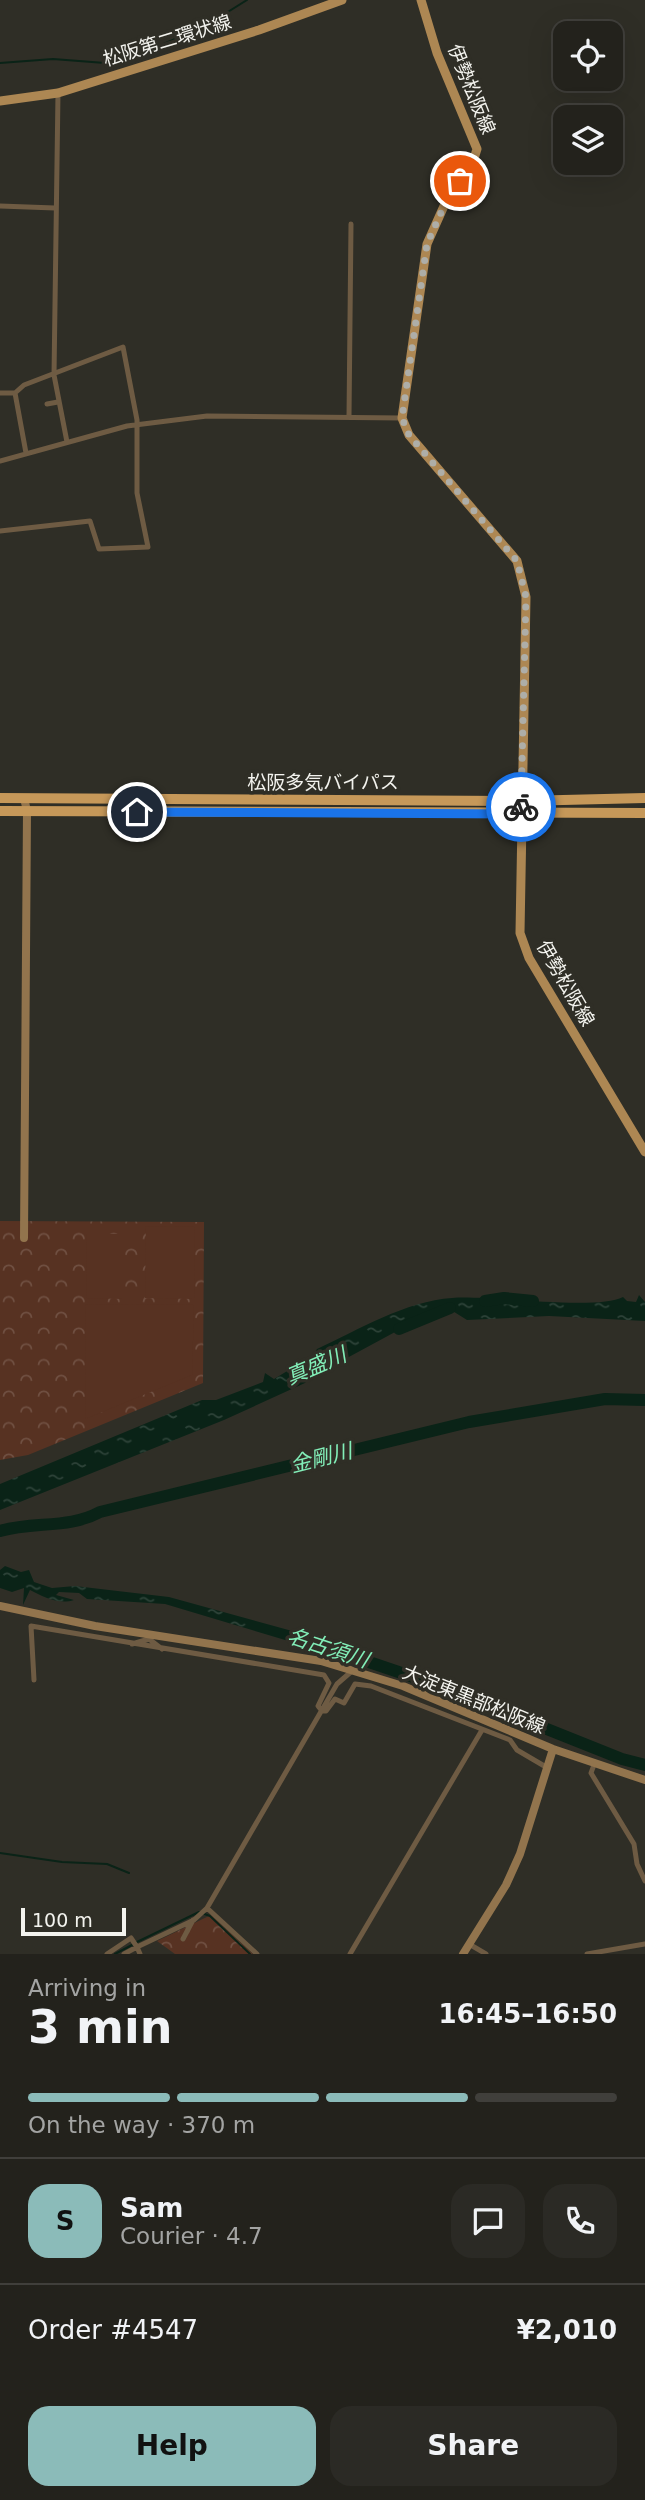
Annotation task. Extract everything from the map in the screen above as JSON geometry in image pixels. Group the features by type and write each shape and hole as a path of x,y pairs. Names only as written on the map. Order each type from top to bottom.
{"highway":[{"name":"松阪多気バイパス","path":"0,798 522,801 645,798"},
{"name":"松阪多気バイパス","path":"0,811 645,813"}],"main road":[{"name":"松阪第二環状線","path":"0,101 58,93 259,30 342,0"},
{"name":"伊勢松阪線","path":"421,0 437,53 477,149 472,165 448,197 427,244 402,418 409,435 517,561 524,580 526,597 518,914 523,947 645,1152"},
{"path":"24,798 27,811 28,942 24,1238"},
{"name":"大淀東黒部松阪線","path":"0,1606 37,1616 149,1637 321,1661 448,1703 553,1749 645,1780"},
{"path":"463,1954 506,1885 520,1854 553,1749"}],"street":[{"path":"58,93 54,375 67,442"},
{"path":"0,206 55,208"},
{"path":"349,417 351,224"},
{"path":"0,393 15,393 24,385 123,347 136,425 137,493 148,547 99,549 90,521 0,531"},
{"path":"15,393 26,453"},
{"path":"47,404 58,402"},
{"path":"0,461 136,425 207,416 402,418"},
{"path":"34,1679 31,1626 324,1675 329,1683 318,1706 322,1711"},
{"path":"132,1644 149,1637 162,1649"},
{"path":"124,1954 202,1916 337,1684 352,1671"},
{"path":"322,1711 326,1711 335,1699 344,1703 355,1684 429,1707 510,1740 517,1749 546,1767"},
{"path":"350,1954 482,1730"},
{"path":"595,1762 591,1773 636,1853 637,1864 645,1881"},
{"path":"636,1853 645,1857"},
{"path":"207,1909 257,1954"},
{"path":"183,1939 194,1920"},
{"path":"107,1954 132,1939 140,1954"},
{"path":"469,1944 486,1954"},
{"path":"587,1954 645,1944"}],"green space":[{"path":"0,1221 204,1222 203,1383 28,1455 0,1460"},
{"path":"146,1226 195,1227 194,1299 145,1298"},
{"path":"87,1234 123,1234 123,1299 86,1298"},
{"path":"86,1304 194,1305 192,1375 85,1419"},
{"path":"211,1915 253,1954 175,1954 157,1941"}],"water":[{"path":"639,1295 645,1302 645,1321 549,1316 467,1320 451,1310 421,1318 305,1383 224,1420 0,1510 0,1484 202,1400 216,1400 263,1382 265,1373 274,1379 312,1356 317,1349 400,1310 452,1298 590,1303 623,1297 627,1301 636,1302"},
{"path":"24,1521 24,1527 0,1537 0,1525"},
{"path":"5,1566 21,1572 29,1570 34,1582 52,1588 75,1586 169,1597 325,1640 322,1651 165,1604 87,1599 79,1593 59,1592 56,1595 74,1600 63,1602 30,1590 23,1605 24,1588 12,1592 0,1588 0,1570"}],"waterway":[{"path":"0,63 53,59 105,63 125,61 207,25 247,0"},
{"name":"真盛川","path":"485,1301 504,1298 533,1301"},
{"name":"真盛川","path":"399,1329 450,1308"},
{"name":"金剛川","path":"0,1531 76,1521 100,1512 469,1422 605,1399 645,1400"},
{"name":"名古須川","path":"307,1641 434,1684 622,1759 645,1765"},
{"path":"0,1853 62,1862 107,1864 129,1873"},
{"path":"137,1942 199,1912 210,1916 250,1954"},
{"path":"115,1954 132,1945"}],"way so far":[{"path":"460,181 448,197 427,244 402,401 402,418 409,435 517,561 524,580 525,681 521,807"}],"route":[{"path":"137,812 521,814 521,807"}]}
